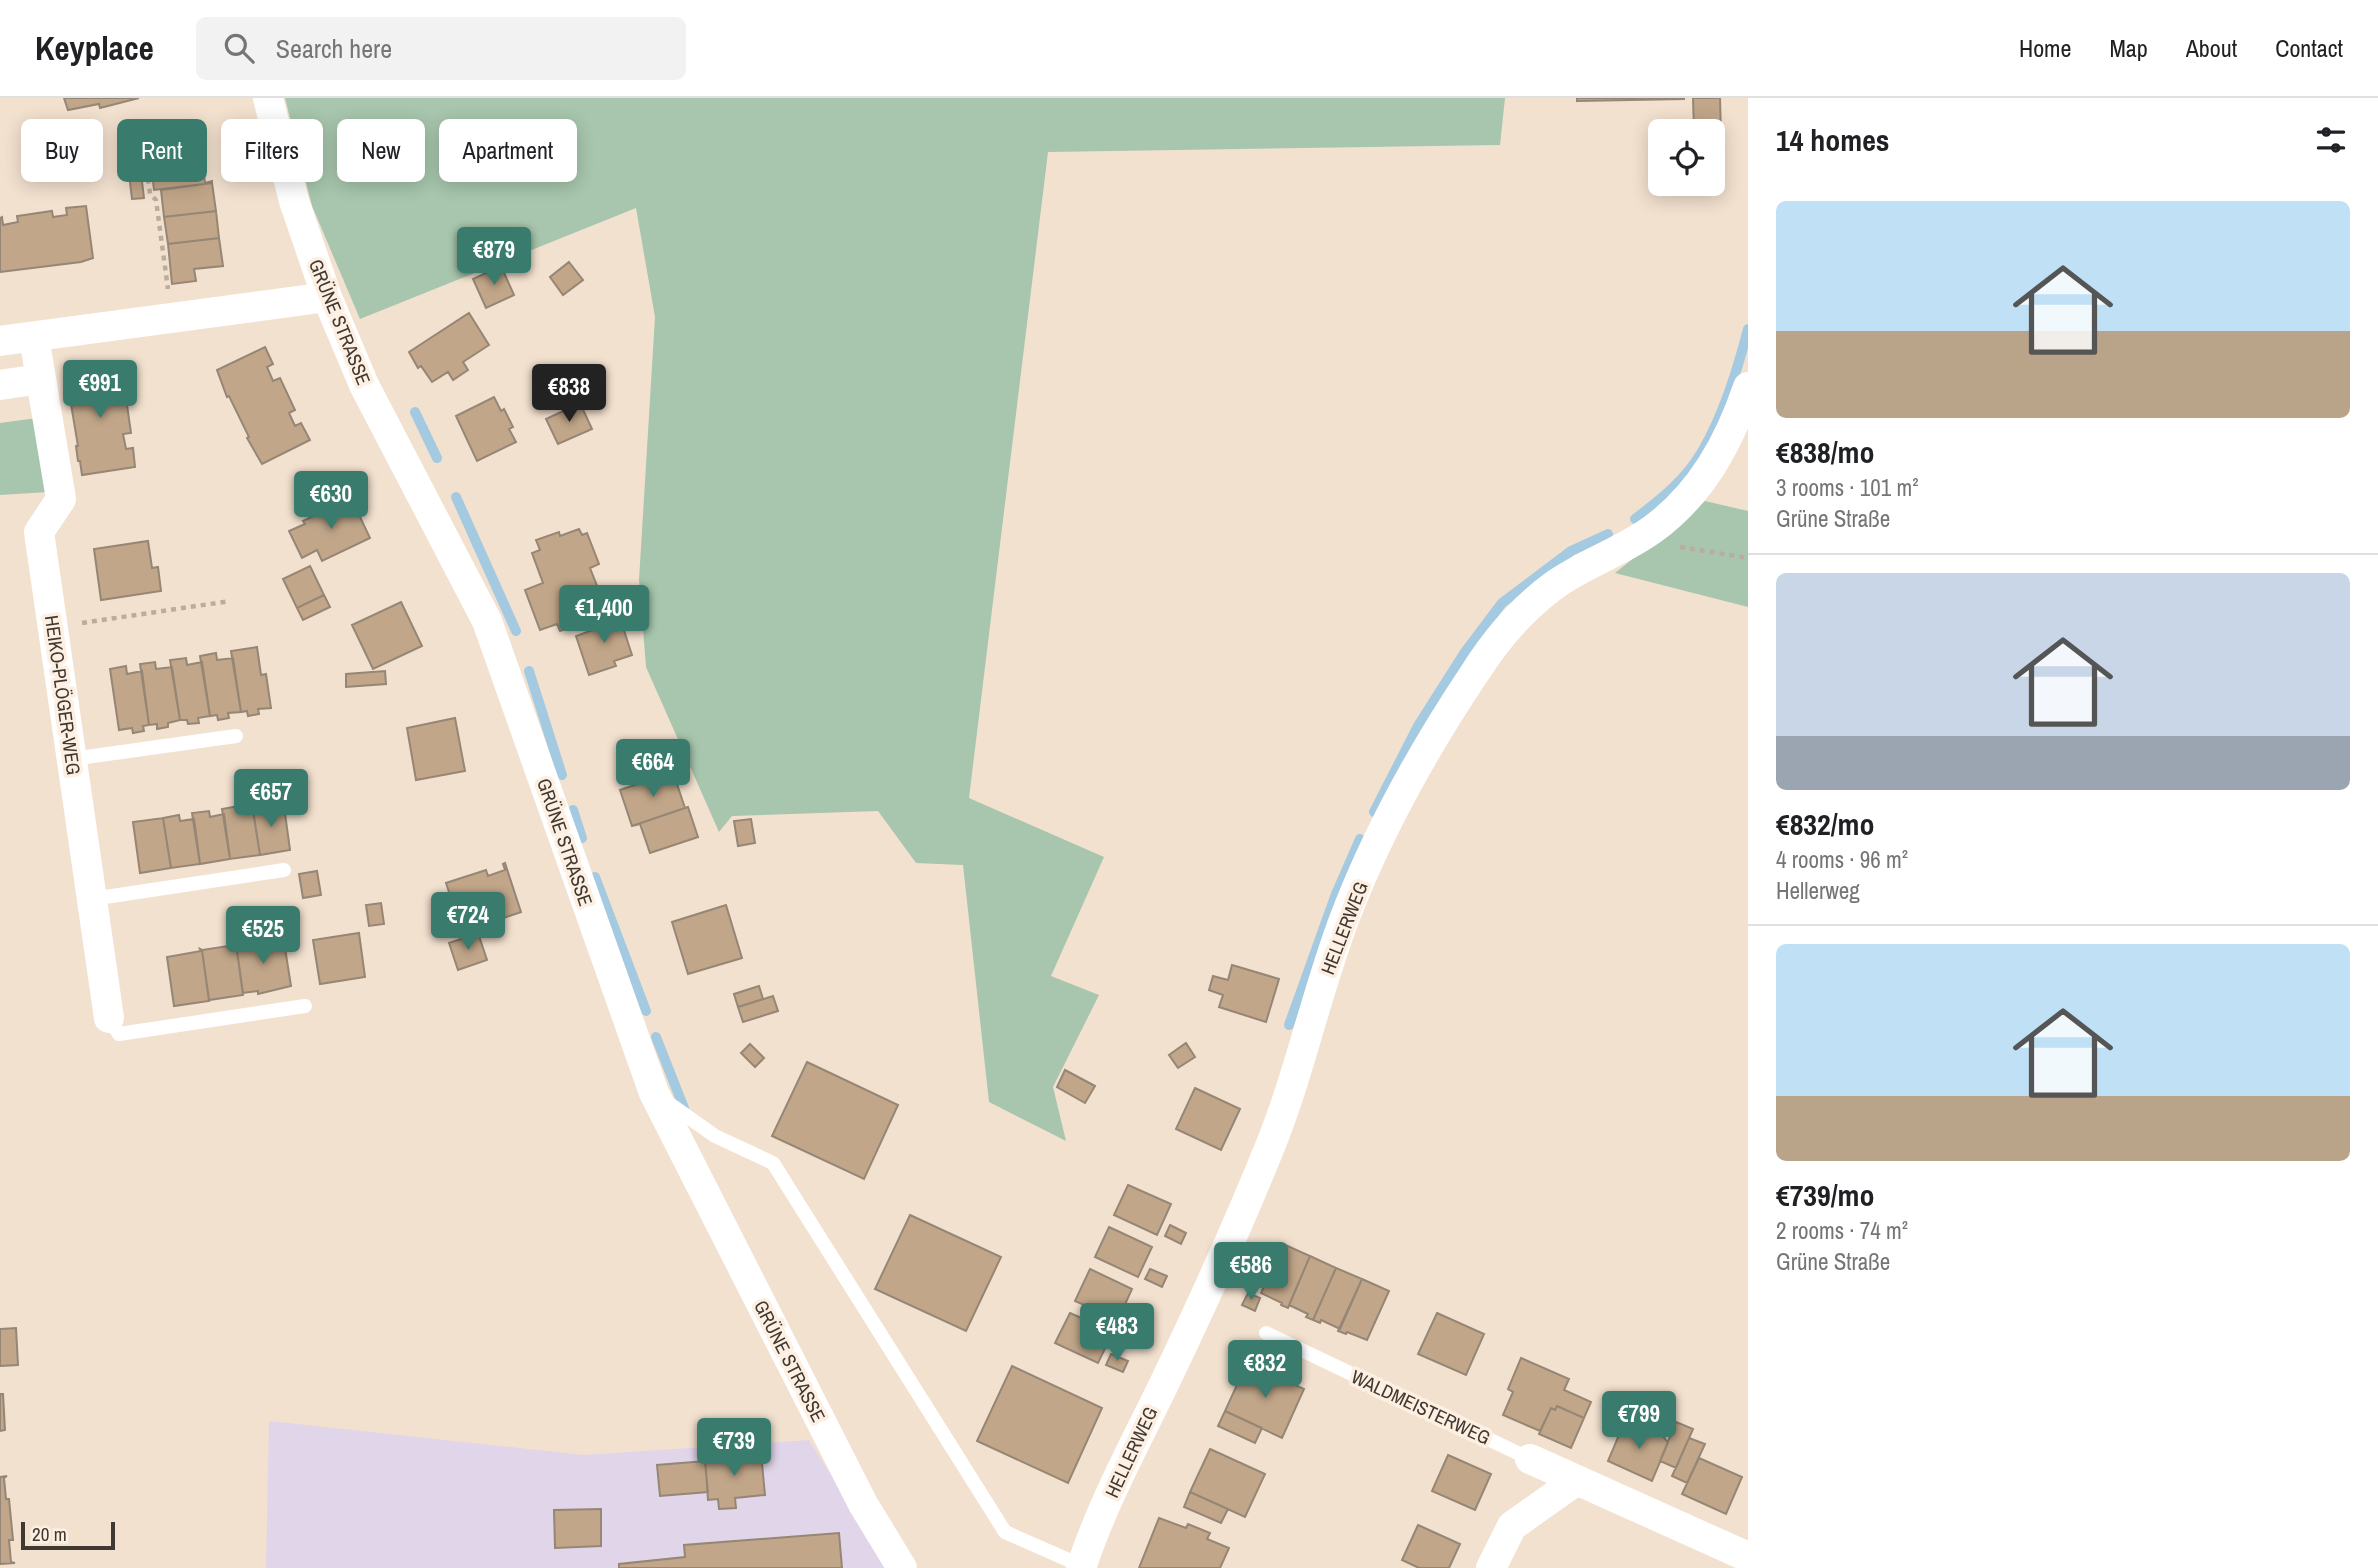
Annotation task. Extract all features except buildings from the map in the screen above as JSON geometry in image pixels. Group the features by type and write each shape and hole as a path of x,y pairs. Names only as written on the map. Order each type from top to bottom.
{"street":[{"name":"GRÜNE STRASSE","path":"268,98 294,201 327,297 364,385 487,621 654,1093 863,1504 902,1568"},
{"path":"0,341 172,320 327,297"},
{"name":"HEIKO-PLÖGER-WEG","path":"34,337 61,499 39,532 109,1018"},
{"path":"0,385 40,379"},
{"name":"HELLERWEG","path":"1081,1567 1113,1489 1202,1305 1271,1146 1345,916 1388,821 1421,762 1477,668 1528,607 1557,584 1654,528 1690,495 1711,469 1748,387"},
{"name":"WALDMEISTERWEG","path":"1530,1459 1748,1557"},
{"path":"1492,1568 1512,1526 1577,1480"}],"lane":[{"path":"72,759 236,736"},
{"path":"92,899 284,870"},
{"path":"109,1018 119,1034 304,1006"},
{"path":"654,1093 715,1136 773,1163 1005,1532 1081,1567"},
{"name":"WALDMEISTERWEG","path":"1266,1333 1530,1459"}],"path":[{"path":"148,182 150,194 156,200 172,320"},
{"path":"1654,528 1682,549 1748,558"},
{"path":"53,627 230,601"}],"shaded area":[{"path":"269,1421 584,1455 809,1440 890,1568 266,1568"}],"green space":[{"path":"285,98 1505,98 1500,145 1048,152 969,798 1104,857 1051,976 1099,995 1053,1087 1066,1141 989,1102 963,865 916,863 878,811 732,816 719,832 646,667 639,580 655,317 636,208 360,319 312,206 306,182 323,182 323,119 290,119"},
{"path":"37,418 48,492 0,495 0,423"},
{"path":"1705,501 1748,511 1748,607 1615,573"}],"waterway":[{"path":"1635,519 1681,480 1703,449 1727,399 1748,329"},
{"path":"415,412 437,458"},
{"path":"456,497 516,631"},
{"path":"1374,812 1418,726 1465,652 1502,603 1571,551 1608,534"},
{"path":"529,671 562,775"},
{"path":"573,810 582,838"},
{"path":"1289,1025 1336,894 1360,839"},
{"path":"595,877 646,1011"},
{"path":"656,1037 684,1108"}]}
